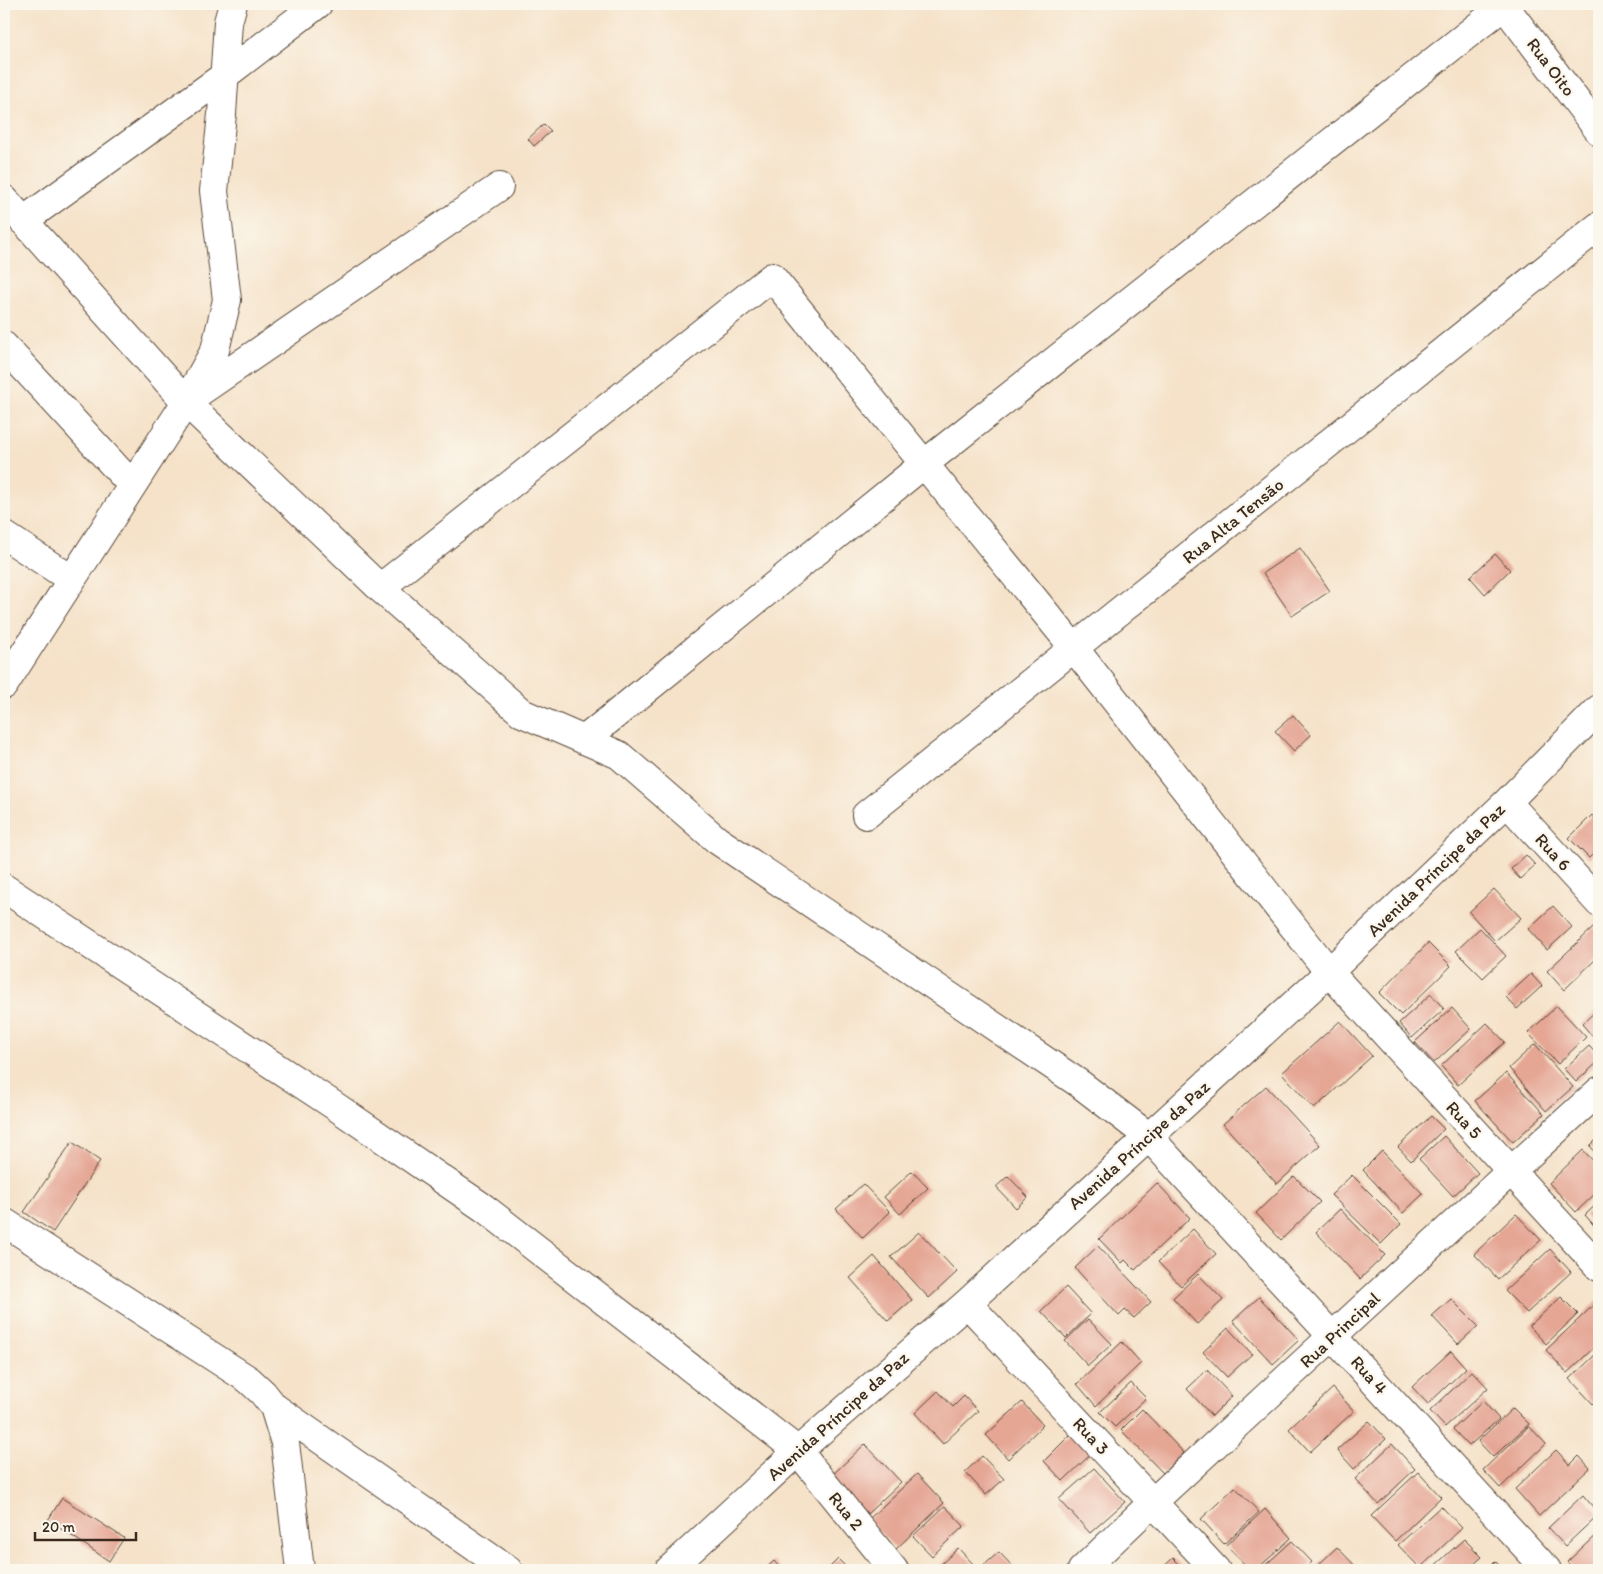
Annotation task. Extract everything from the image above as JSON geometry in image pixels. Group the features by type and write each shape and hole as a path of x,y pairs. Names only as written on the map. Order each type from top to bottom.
{"street":[{"path":"4,684 186,402 215,350 227,300 214,191 228,22 233,4"},
{"path":"23,221 224,76 318,4"},
{"path":"584,740 924,464 1505,4"},
{"name":"Rua Oito","path":"1505,4 1599,131"},
{"path":"186,402 499,187"},
{"name":"Rua 4","path":"4,199 186,402 380,588 522,713 619,755 717,840 1080,1084 1148,1136 1547,1570"},
{"name":"Rua Alta Tensão","path":"866,814 1599,226"},
{"name":"Rua 5","path":"380,588 772,277 1074,648 1329,972 1599,1267"},
{"path":"4,346 132,485"},
{"path":"4,535 71,579"},
{"name":"Avenida Príncipe da Paz","path":"669,1570 798,1451 967,1302 1329,972 1507,802 1599,709"},
{"name":"Rua 6","path":"1507,802 1599,903"},
{"name":"Rua 2","path":"4,888 332,1104 484,1208 798,1451 894,1570"},
{"name":"Rua Principal","path":"1082,1570 1510,1171 1599,1091"},
{"path":"4,1222 249,1380 274,1407 508,1570"},
{"name":"Rua 3","path":"967,1302 1216,1570"},
{"path":"274,1407 284,1444 300,1570"}],"building":[{"path":"544,124 551,131 534,146 528,139"},
{"path":"1300,548 1330,591 1292,616 1263,573"},
{"path":"1495,554 1510,570 1485,594 1470,577"},
{"path":"1293,715 1311,735 1294,751 1275,731"},
{"path":"1592,815 1599,823 1599,848 1589,858 1569,838"},
{"path":"1526,855 1535,865 1520,879 1511,869"},
{"path":"1494,889 1521,918 1495,941 1469,912"},
{"path":"1553,906 1572,927 1547,950 1528,929"},
{"path":"1594,927 1599,932 1599,956 1564,990 1547,971"},
{"path":"1480,928 1506,956 1483,978 1456,951"},
{"path":"1428,943 1451,966 1401,1015 1379,993"},
{"path":"1531,974 1542,986 1517,1009 1506,997"},
{"path":"1431,994 1444,1009 1412,1038 1399,1023"},
{"path":"1557,1006 1586,1037 1558,1064 1528,1033"},
{"path":"1452,1008 1471,1029 1434,1063 1415,1042"},
{"path":"1599,1008 1599,1044 1582,1024"},
{"path":"1340,1021 1372,1056 1314,1109 1282,1073"},
{"path":"1487,1023 1505,1042 1458,1085 1441,1066"},
{"path":"1535,1044 1573,1087 1546,1111 1509,1068"},
{"path":"1589,1046 1599,1057 1599,1061 1576,1082 1564,1069"},
{"path":"1506,1073 1544,1114 1513,1142 1475,1101"},
{"path":"1266,1086 1320,1145 1277,1184 1223,1124"},
{"path":"1431,1116 1444,1129 1411,1161 1398,1147"},
{"path":"1444,1136 1478,1173 1453,1196 1419,1159"},
{"path":"1599,1137 1599,1156 1590,1146"},
{"path":"72,1142 100,1161 53,1232 24,1212"},
{"path":"1583,1150 1599,1167 1599,1190 1576,1212 1549,1183"},
{"path":"1382,1151 1423,1194 1403,1213 1363,1170"},
{"path":"912,1171 928,1188 900,1214 884,1197"},
{"path":"1352,1175 1401,1224 1381,1244 1331,1195"},
{"path":"1008,1176 1028,1197 1016,1208 996,1187"},
{"path":"1294,1176 1320,1202 1281,1240 1256,1213"},
{"path":"1157,1183 1190,1218 1135,1270 1125,1260 1122,1263 1099,1239"},
{"path":"863,1184 890,1212 863,1238 836,1209"},
{"path":"1599,1202 1599,1231 1585,1215"},
{"path":"1340,1209 1385,1255 1360,1279 1316,1232"},
{"path":"1516,1214 1541,1240 1498,1279 1474,1254"},
{"path":"1193,1229 1216,1254 1181,1286 1158,1262"},
{"path":"919,1232 957,1272 929,1298 891,1257"},
{"path":"1098,1246 1151,1302 1134,1318 1125,1310 1119,1316 1075,1268"},
{"path":"1550,1249 1571,1272 1527,1313 1505,1291"},
{"path":"874,1256 912,1300 888,1321 850,1278"},
{"path":"1198,1274 1223,1300 1197,1324 1173,1298"},
{"path":"1066,1287 1091,1314 1066,1338 1041,1311"},
{"path":"1259,1297 1299,1340 1273,1364 1233,1321"},
{"path":"1561,1297 1578,1314 1546,1344 1529,1326"},
{"path":"1451,1299 1478,1326 1458,1344 1432,1316"},
{"path":"1599,1300 1599,1343 1567,1373 1546,1350"},
{"path":"1088,1319 1112,1344 1088,1366 1065,1341"},
{"path":"1228,1328 1252,1354 1227,1377 1203,1352"},
{"path":"1122,1342 1141,1363 1096,1406 1077,1384"},
{"path":"1451,1351 1466,1368 1428,1404 1412,1387"},
{"path":"1599,1351 1599,1398 1593,1404 1570,1379"},
{"path":"1207,1370 1232,1396 1212,1416 1187,1389"},
{"path":"1472,1371 1488,1388 1445,1427 1430,1411"},
{"path":"1131,1383 1146,1398 1115,1427 1100,1412"},
{"path":"1333,1388 1354,1411 1310,1452 1289,1429"},
{"path":"938,1391 953,1407 964,1396 978,1411 943,1444 915,1413"},
{"path":"1483,1401 1499,1419 1469,1446 1453,1429"},
{"path":"1022,1402 1043,1425 1008,1459 986,1435"},
{"path":"1513,1408 1529,1424 1493,1457 1478,1441"},
{"path":"1142,1409 1184,1453 1163,1473 1121,1430"},
{"path":"1369,1421 1386,1439 1354,1469 1337,1450"},
{"path":"1529,1426 1546,1444 1500,1488 1483,1470"},
{"path":"1072,1433 1092,1453 1063,1481 1044,1461"},
{"path":"865,1444 901,1482 865,1516 830,1477"},
{"path":"1392,1444 1415,1469 1378,1504 1355,1479"},
{"path":"1556,1450 1570,1465 1579,1456 1590,1468 1539,1516 1515,1489"},
{"path":"982,1456 1004,1479 986,1495 965,1472"},
{"path":"1094,1468 1125,1502 1090,1533 1059,1499"},
{"path":"1418,1472 1441,1497 1395,1541 1371,1516"},
{"path":"917,1474 944,1503 896,1549 868,1520"},
{"path":"1235,1487 1259,1512 1224,1544 1201,1519"},
{"path":"1583,1495 1599,1514 1565,1546 1548,1528"},
{"path":"62,1498 124,1538 109,1561 48,1520"},
{"path":"945,1506 964,1526 932,1556 913,1536"},
{"path":"1441,1506 1462,1528 1420,1568 1398,1545"},
{"path":"1265,1509 1291,1538 1256,1570 1250,1570 1226,1545"},
{"path":"1599,1532 1599,1567 1596,1570 1575,1570 1567,1562"},
{"path":"1464,1539 1482,1557 1467,1570 1430,1570"},
{"path":"1292,1541 1312,1562 1304,1570 1260,1570"},
{"path":"1337,1547 1359,1570 1313,1570"},
{"path":"958,1548 979,1570 935,1570"},
{"path":"999,1552 1016,1570 985,1570 982,1567"},
{"path":"1173,1558 1185,1570 1160,1570"},
{"path":"838,1559 849,1570 827,1570"},
{"path":"774,1561 782,1570 764,1570"},
{"path":"1495,1561 1504,1570 1486,1570"}]}
